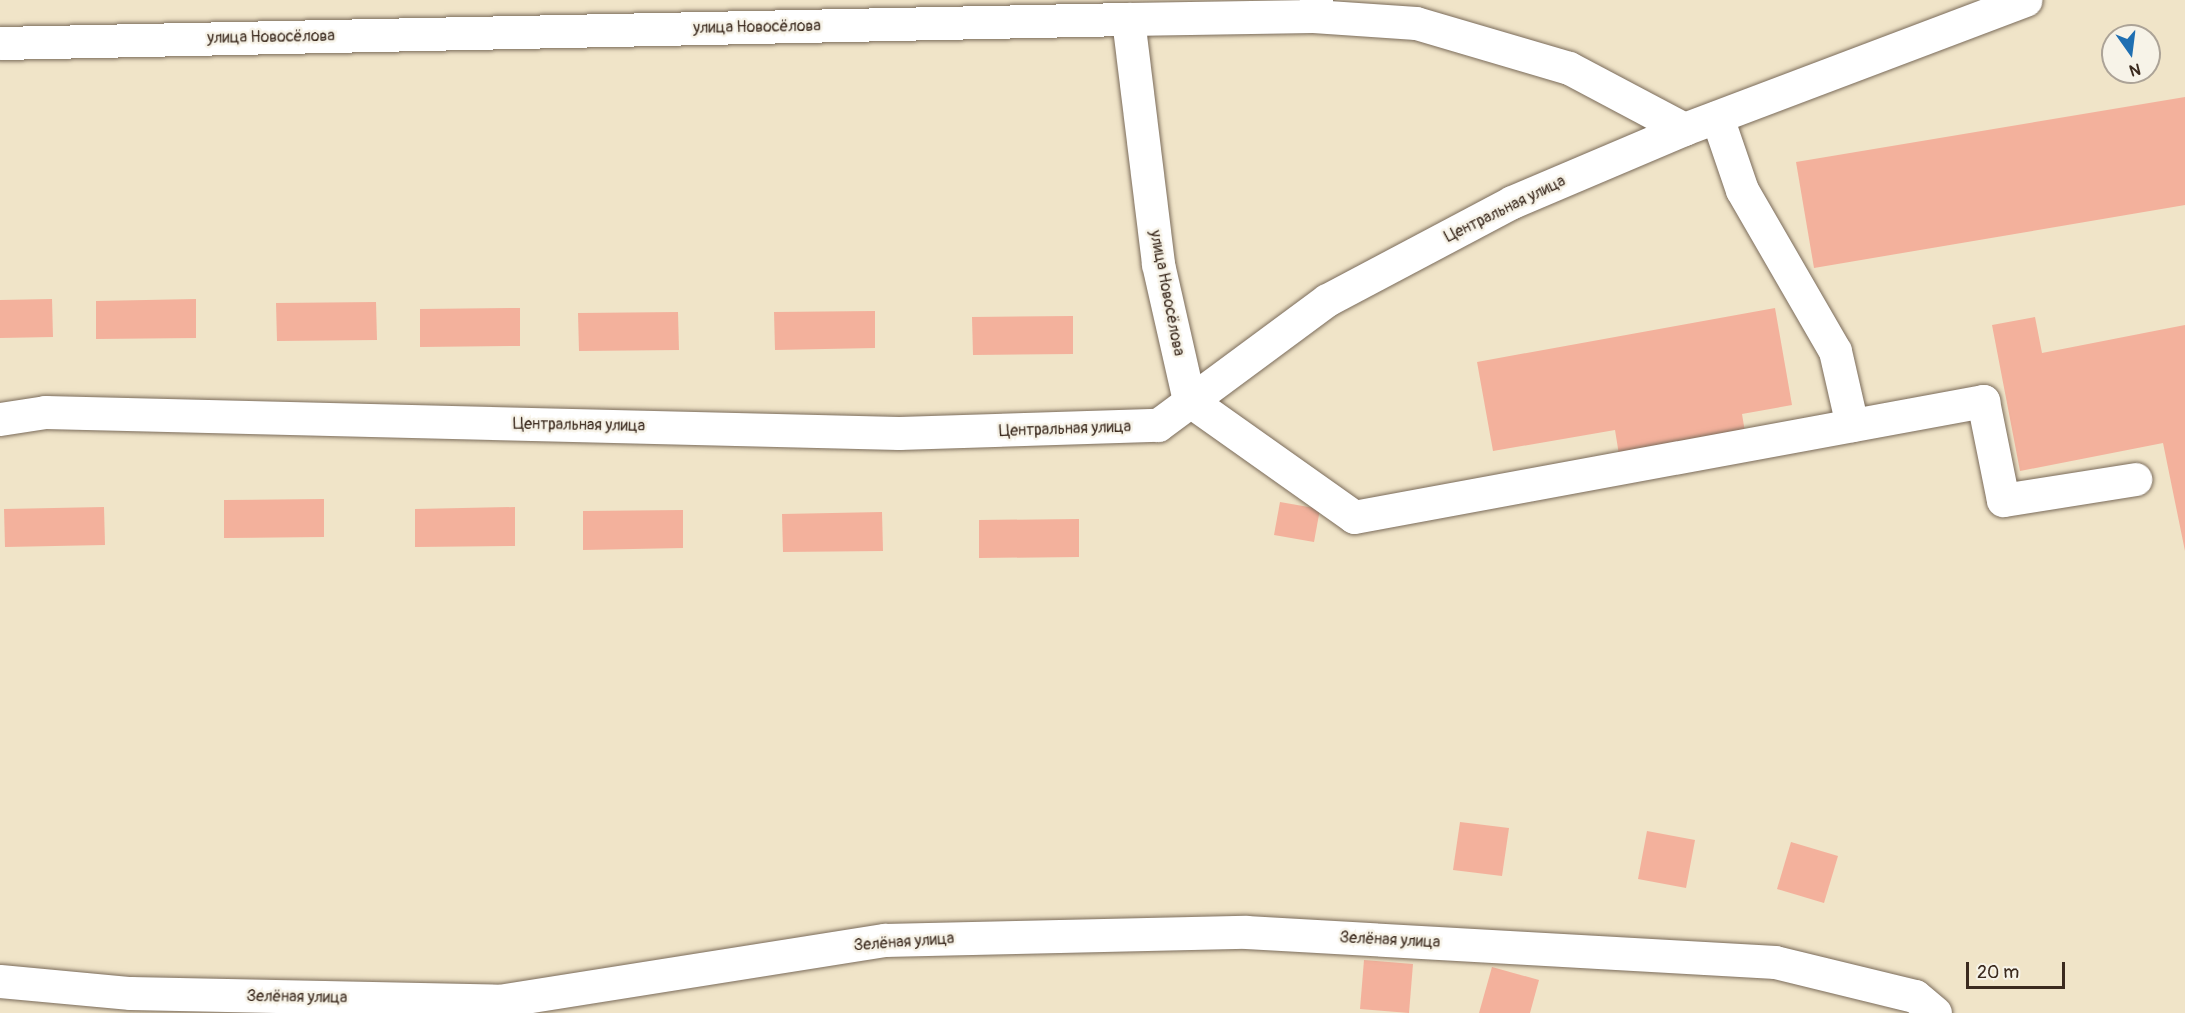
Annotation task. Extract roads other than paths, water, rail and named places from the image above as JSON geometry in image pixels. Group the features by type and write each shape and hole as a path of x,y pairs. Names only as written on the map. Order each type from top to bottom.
{"street":[{"name":"Центральная улица","path":"0,419 45,412 899,432 1052,431 1158,425 1328,300 1512,202 1684,129 2025,0"},
{"path":"1128,19 1314,8 1385,11 1416,23 1569,68 1684,129"},
{"name":"улица Новосёлова","path":"0,43 1128,19 1158,264 1189,400"},
{"path":"1717,117 1742,190 1836,351 1852,425"},
{"path":"1189,400 1354,517 1983,401 2003,500 2135,479"},
{"name":"Зелёная улица","path":"0,981 130,993 499,1001 885,940 1246,932 1775,962 1915,996 1935,1013"}]}
